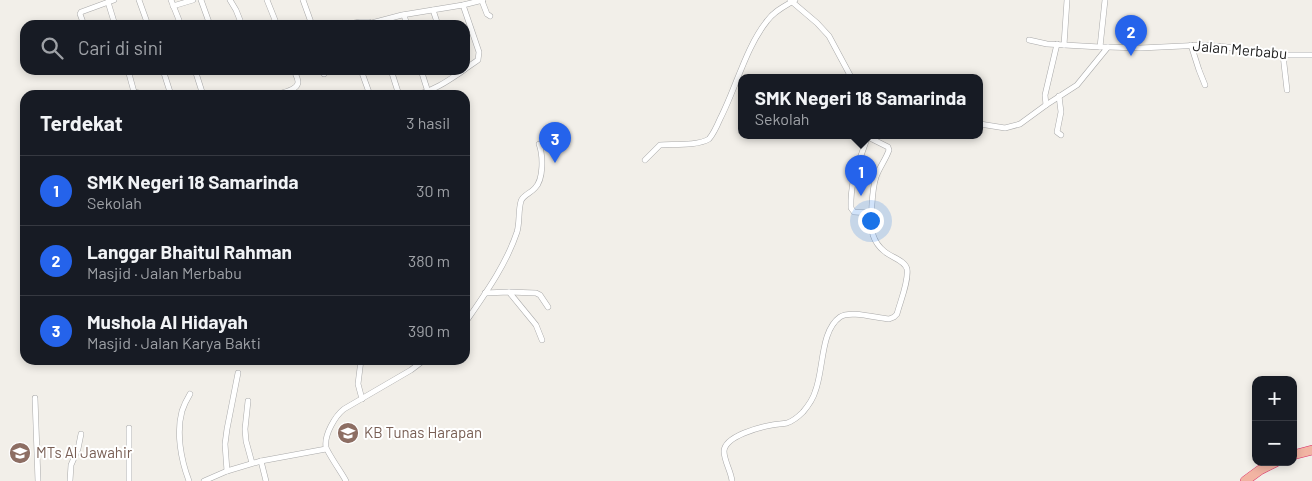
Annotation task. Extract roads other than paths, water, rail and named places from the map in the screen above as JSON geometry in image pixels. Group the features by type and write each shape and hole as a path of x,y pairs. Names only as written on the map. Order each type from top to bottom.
{"highway":[{"path":"1297,454 1312,450"},
{"path":"1245,481 1268,466"}],"street":[{"path":"139,0 146,20"},
{"path":"171,0 178,20"},
{"path":"173,6 193,0"},
{"path":"201,0 208,20"},
{"path":"230,0 240,20"},
{"path":"268,0 275,20"},
{"path":"303,0 310,20"},
{"path":"385,20 482,0 487,14 490,16"},
{"path":"740,74 758,35 768,20 793,0 829,36 849,74"},
{"path":"1064,45 1067,0"},
{"path":"1100,47 1105,0"},
{"path":"82,20 81,12 111,1 114,20"},
{"path":"463,5 468,20"},
{"path":"432,10 436,20"},
{"path":"404,15 406,20"},
{"path":"470,26 479,52 478,60 470,66"},
{"name":"Jalan Merbabu","path":"1029,40 1064,45 1100,47 1218,46 1283,56 1312,55"},
{"path":"1046,104 1045,95 1058,44"},
{"path":"1191,45 1205,84"},
{"path":"983,124 1004,128 1020,124 1082,80 1108,47"},
{"path":"1283,56 1287,90"},
{"path":"129,75 133,90"},
{"path":"165,75 169,90"},
{"path":"197,75 202,90"},
{"path":"291,90 298,84 296,75"},
{"path":"363,75 368,90"},
{"path":"394,75 398,90"},
{"path":"423,75 427,90"},
{"path":"431,90 452,75"},
{"path":"645,160 660,145 705,142 709,139 728,103 738,78"},
{"path":"1059,96 1060,116 1057,132 1061,135"},
{"path":"867,139 853,178 850,196 851,208 854,212 872,213"},
{"path":"732,481 724,454 727,443 743,434 762,427 788,422 801,414 815,392 828,334 834,323 840,317 849,314 889,319 897,314 907,268 902,262 883,250 877,242 872,229 874,184 889,150 873,139"},
{"path":"470,315 486,293 513,243 520,220 522,199 536,187 542,156 539,144"},
{"path":"509,292 538,328 542,340"},
{"path":"486,293 536,293 540,295 548,307"},
{"path":"360,365 358,384 362,399"},
{"path":"346,481 326,449 331,425 336,416 344,409 418,365"},
{"path":"227,471 225,444 238,373"},
{"path":"189,481 183,460 179,430 183,409 190,394"},
{"path":"35,398 38,481"},
{"path":"248,401 245,429 252,463"},
{"path":"128,428 129,481"},
{"path":"70,481 71,465 78,449 81,434"},
{"path":"206,481 227,471 252,463 326,449"},
{"path":"261,461 266,481"}],"place":[{"name":"Langgar Bhaitul Rahman","path":"1131,56"},
{"name":"Mushola Al Hidayah","path":"555,163"},
{"name":"SMK Negeri 18 Samarinda","path":"861,196"},
{"name":"KB Tunas Harapan","path":"348,433"},
{"name":"MTs Al Jawahir","path":"20,453"}]}
